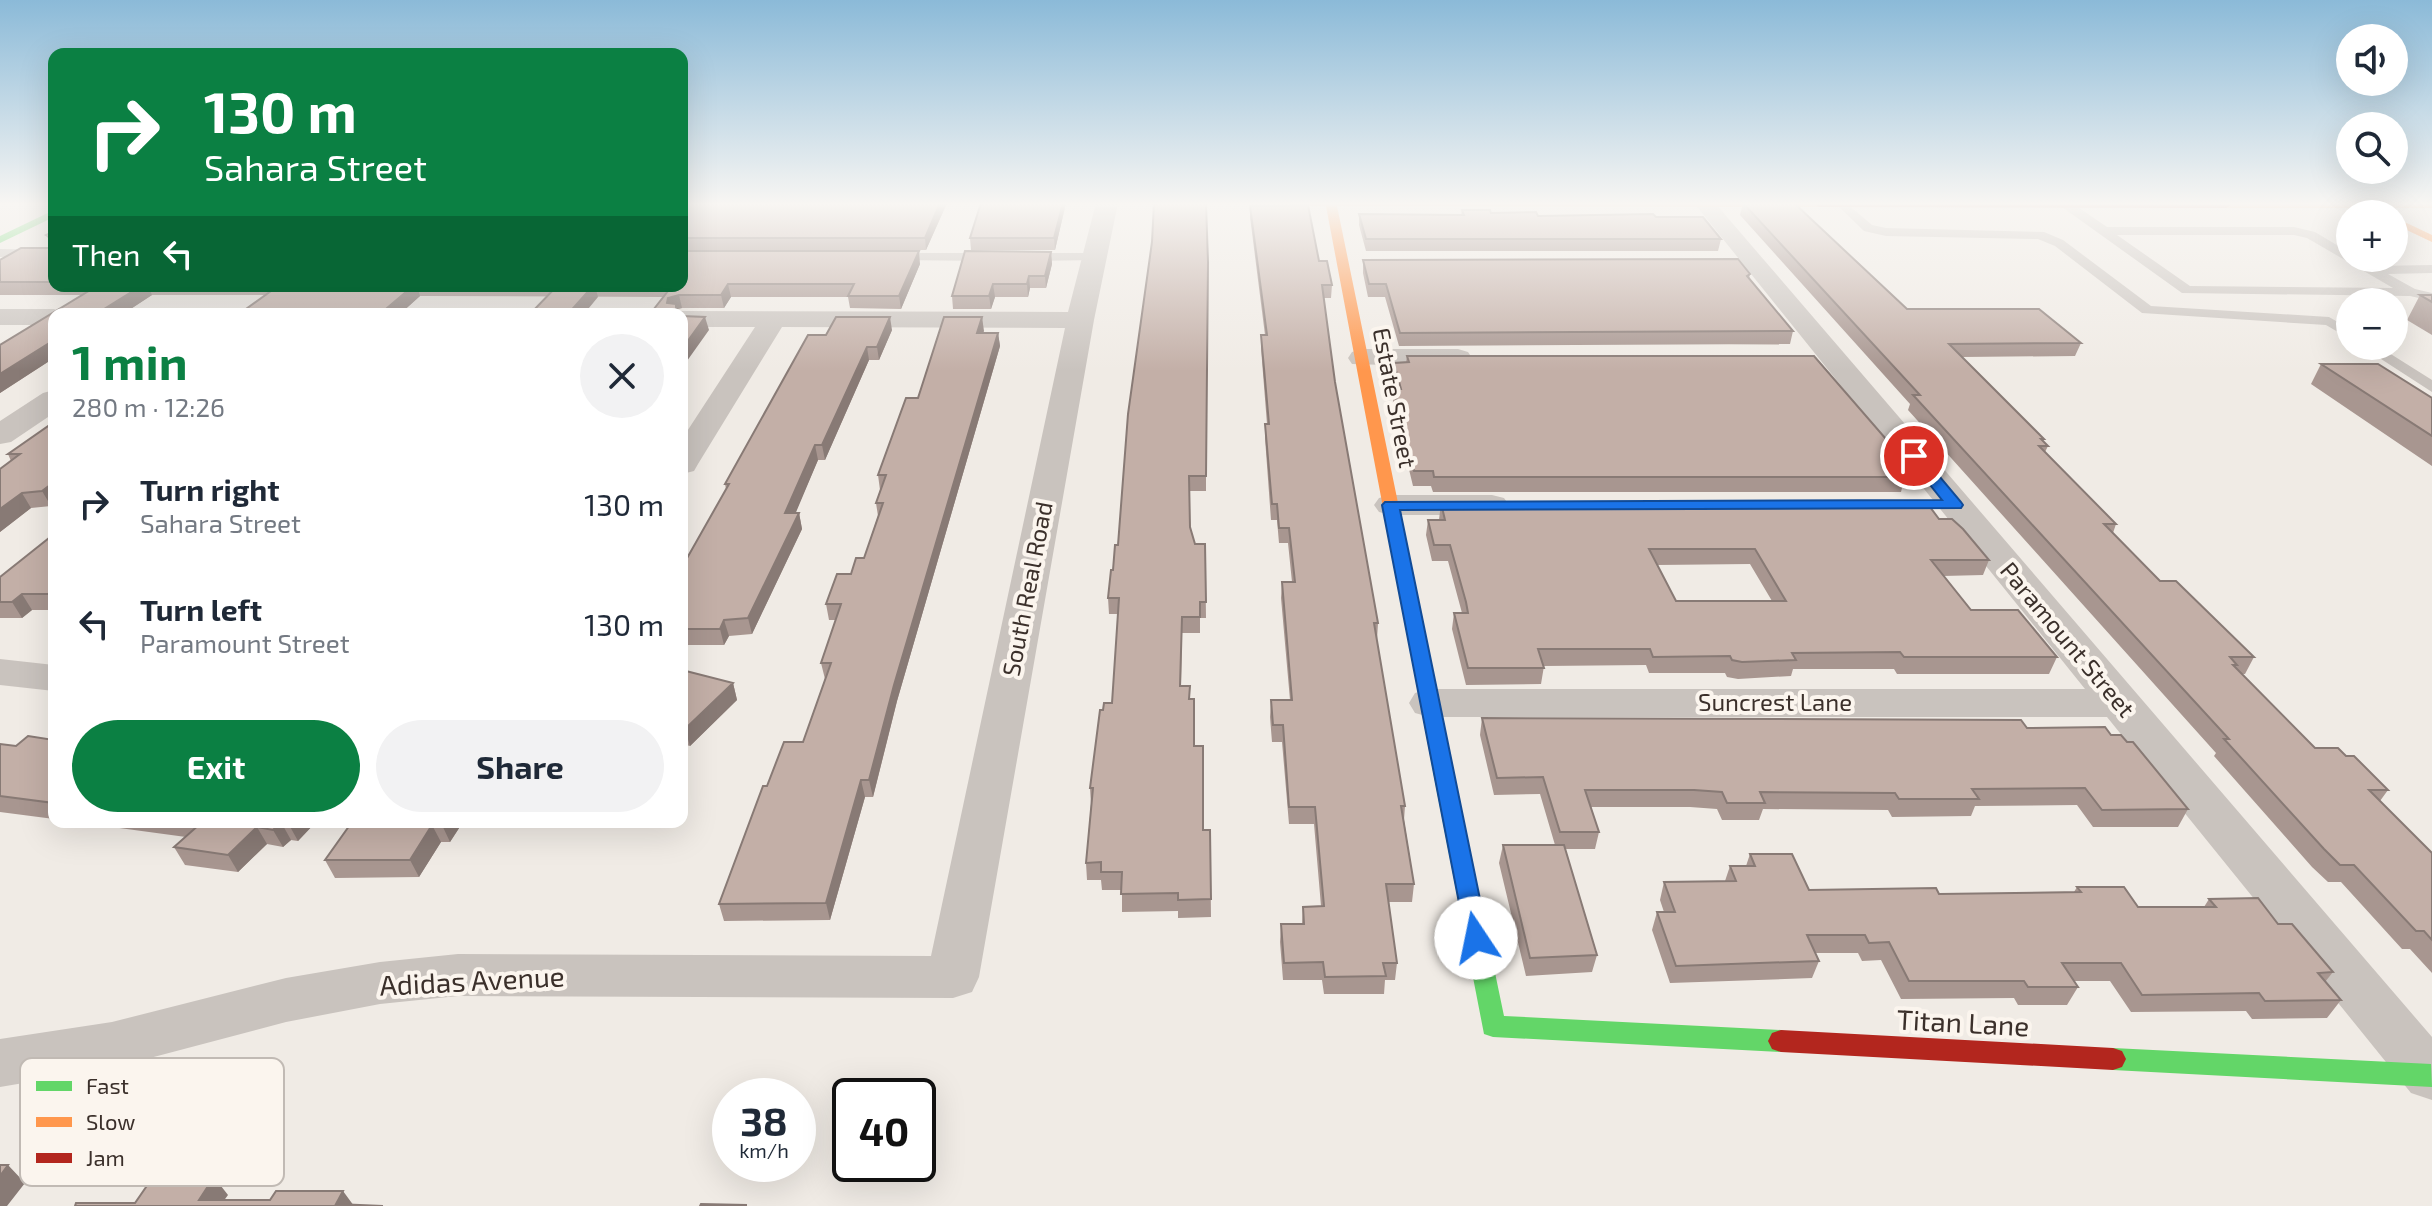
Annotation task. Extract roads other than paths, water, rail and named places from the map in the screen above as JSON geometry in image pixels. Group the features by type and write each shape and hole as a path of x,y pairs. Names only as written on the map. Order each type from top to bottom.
{"street":[{"name":"South Real Road","path":"953,977 1080,320 1095,259"},
{"name":"Paramount Street","path":"1735,259 1817,358 1955,505 2431,1076"},
{"path":"1343,261 1374,261"},
{"name":"Estate Street","path":"1343,261 1493,1026"},
{"path":"0,317 48,317"},
{"path":"688,319 1080,320"},
{"path":"688,455 774,319"},
{"path":"1362,358 1487,358"},
{"path":"0,435 48,403"},
{"path":"1391,505 1516,505"},
{"path":"1908,505 1955,505"},
{"path":"0,672 48,677"},
{"name":"Suncrest Lane","path":"1430,703 2120,703"},
{"name":"Adidas Avenue","path":"31,1058 112,1045 286,1000 380,983 443,977 953,977"},
{"name":"Titan Lane","path":"1493,1026 2431,1076"},
{"name":"Adidas Avenue","path":"0,1063 20,1060"}],"lane":[{"path":"2080,259 2147,310 2329,321 2336,326"},
{"path":"2142,259 2187,290 2410,292 2432,297"},
{"path":"2408,269 2432,269"},
{"path":"2375,272 2410,292"},
{"path":"2390,360 2432,387"}]}
